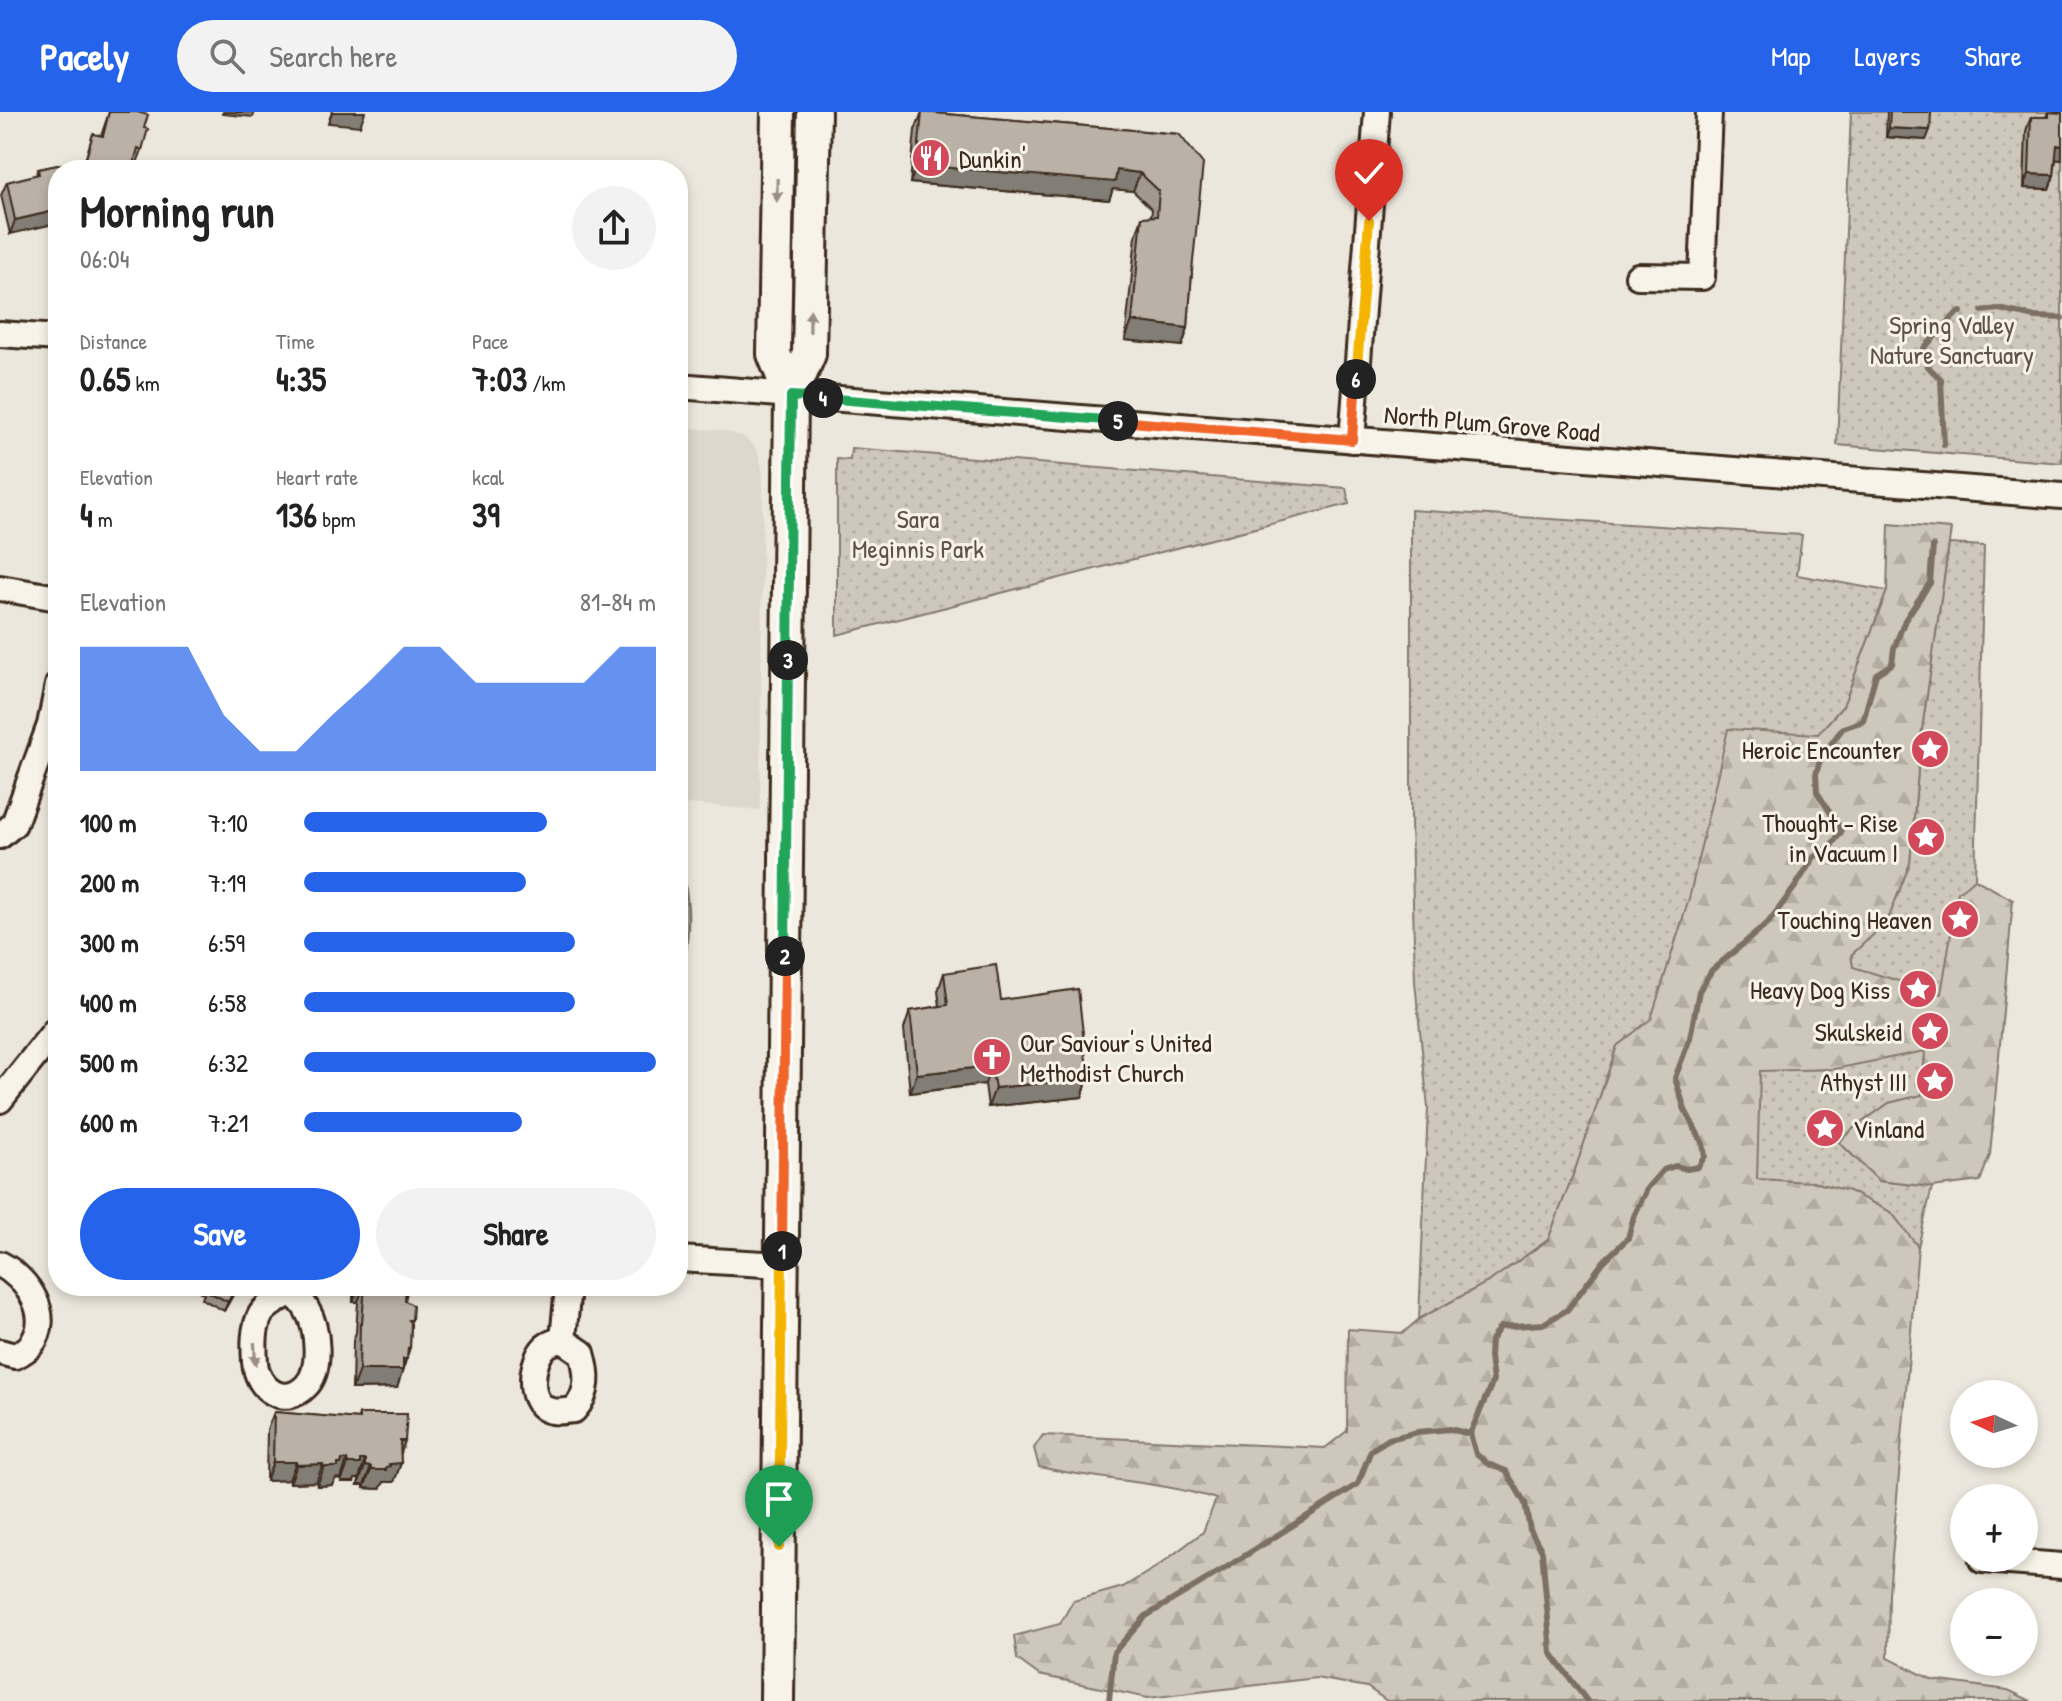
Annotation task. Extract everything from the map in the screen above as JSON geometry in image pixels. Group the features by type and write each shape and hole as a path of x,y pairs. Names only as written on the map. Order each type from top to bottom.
{"main road":[{"path":"778,112 774,354 791,396"},
{"path":"777,1701 791,396 809,354 814,112"}],"street":[{"path":"1352,440 1377,112"},
{"path":"1638,276 1702,277 1709,112"},
{"path":"0,334 48,337"},
{"name":"North Plum Grove Road","path":"688,387 2062,496"},
{"path":"0,588 48,596"},
{"path":"0,836 14,824 48,730"},
{"path":"0,1100 48,1040"},
{"path":"688,1260 781,1265"},
{"path":"0,1264 21,1278 32,1292 38,1311 39,1332 30,1348 15,1356 0,1352"},
{"path":"563,1340 567,1296"},
{"path":"2038,1564 2062,1566"}],"shaded area":[{"path":"688,428 726,431 744,437 754,446 760,458 763,474 760,810 688,804"}],"green space":[{"name":"Spring Valley Nature Sanctuary","path":"1851,112 2062,112 2062,463 1837,445"},
{"name":"Sara Meginnis Park","path":"851,448 1346,488 1349,504 837,635 837,459 850,460"},
{"path":"1411,510 1802,535 1797,575 1887,591 1843,706 1689,899 1651,1020 1617,1046 1548,1240 1490,1281 1419,1319 1428,1108 1415,982 1411,824"},
{"path":"1889,524 1951,529 1921,736 1910,863 1887,922 1851,955 1853,967 1941,994 1958,892 1975,879 2013,900 1990,1155 1980,1181 1932,1187 1879,1181 1839,1142 1889,1103 1922,1095 1925,1051 1834,1069 1760,1071 1757,1179 1813,1182 1849,1191 1891,1212 1918,1247 1889,1593 1888,1658 1933,1680 2008,1690 2031,1701 1387,1701 1367,1687 1316,1678 1148,1698 1039,1675 1017,1659 1014,1636 1060,1624 1073,1601 1123,1587 1158,1566 1203,1532 1216,1499 1173,1488 1039,1467 1034,1448 1043,1435 1325,1448 1347,1431 1348,1329 1403,1333 1419,1319 1490,1281 1548,1240 1617,1046 1651,1019 1689,899 1728,729 1818,734 1843,706 1887,591"},
{"path":"1949,544 1984,546 1975,879 1926,1051 1922,1095 1889,1103 1839,1142 1879,1181 1932,1187 1918,1247 1891,1212 1652,1310 1760,1070 1834,1069 1853,967 1851,955 1887,922 1910,863 1921,736"}],"building":[{"path":"109,112 148,115 142,150 138,148 135,160 86,160 93,134 103,136"},
{"path":"922,112 1179,134 1203,164 1188,328 1132,321 1142,217 1157,216 1159,191 1140,173 1117,170 1115,182 917,165"},
{"path":"1890,112 1931,112 1930,130 1889,128"},
{"path":"2048,112 2062,113 2062,146 2057,145 2054,175 2029,174 2031,117 2048,117"},
{"path":"48,167 48,212 15,220 7,182 39,174 38,169"},
{"name":"Our Saviour's United Methodist Church","path":"996,965 1001,1000 1078,989 1088,1078 995,1088 991,1066 917,1074 910,1011 948,1005 944,973"},
{"path":"216,1296 231,1296 228,1302"},
{"path":"364,1296 405,1296 405,1301 413,1305 412,1320 409,1320 410,1347 407,1359 403,1359 403,1370 359,1370"},
{"path":"274,1412 359,1419 359,1414 407,1414 405,1441 400,1441 401,1463 389,1464 386,1470 371,1470 371,1467 365,1466 365,1460 360,1460 360,1464 348,1464 347,1460 342,1460 338,1467 273,1462"}],"waterway":[{"path":"1982,311 1999,309 2035,317 2062,318"},
{"path":"1944,445 1941,379 1925,362 1923,353 1924,348 1961,312"},
{"path":"1587,1701 1551,1653 1542,1551 1530,1530 1525,1503 1506,1471 1488,1464 1476,1454 1470,1434 1493,1381 1491,1340 1500,1327 1543,1324 1567,1310 1604,1261 1628,1238 1634,1216 1648,1187 1663,1170 1675,1166 1687,1169 1698,1167 1705,1156 1703,1144 1685,1110 1675,1078 1690,1038 1699,991 1712,970 1768,923 1814,857 1830,847 1841,832 1817,792 1816,774 1821,757 1843,728 1863,721 1876,674 1892,664 1894,648 1905,620 1930,583 1933,546"},
{"path":"1109,1701 1114,1652 1146,1616 1358,1484 1371,1450 1389,1439 1450,1429 1470,1434"}],"place":[{"name":"Dunkin'","path":"931,158"},
{"name":"Heroic Encounter","path":"1930,749"},
{"name":"Thought - Rise in Vacuum I","path":"1926,837"},
{"name":"Touching Heaven","path":"1960,919"},
{"name":"Heavy Dog Kiss","path":"1918,989"},
{"name":"Skulskeid","path":"1930,1031"},
{"name":"Our Saviour's United Methodist Church","path":"992,1057"},
{"name":"Athyst III","path":"1935,1081"},
{"name":"Vinland","path":"1825,1128"}],"route":[{"path":"779,1547 791,396 1352,440 1369,221"}]}
